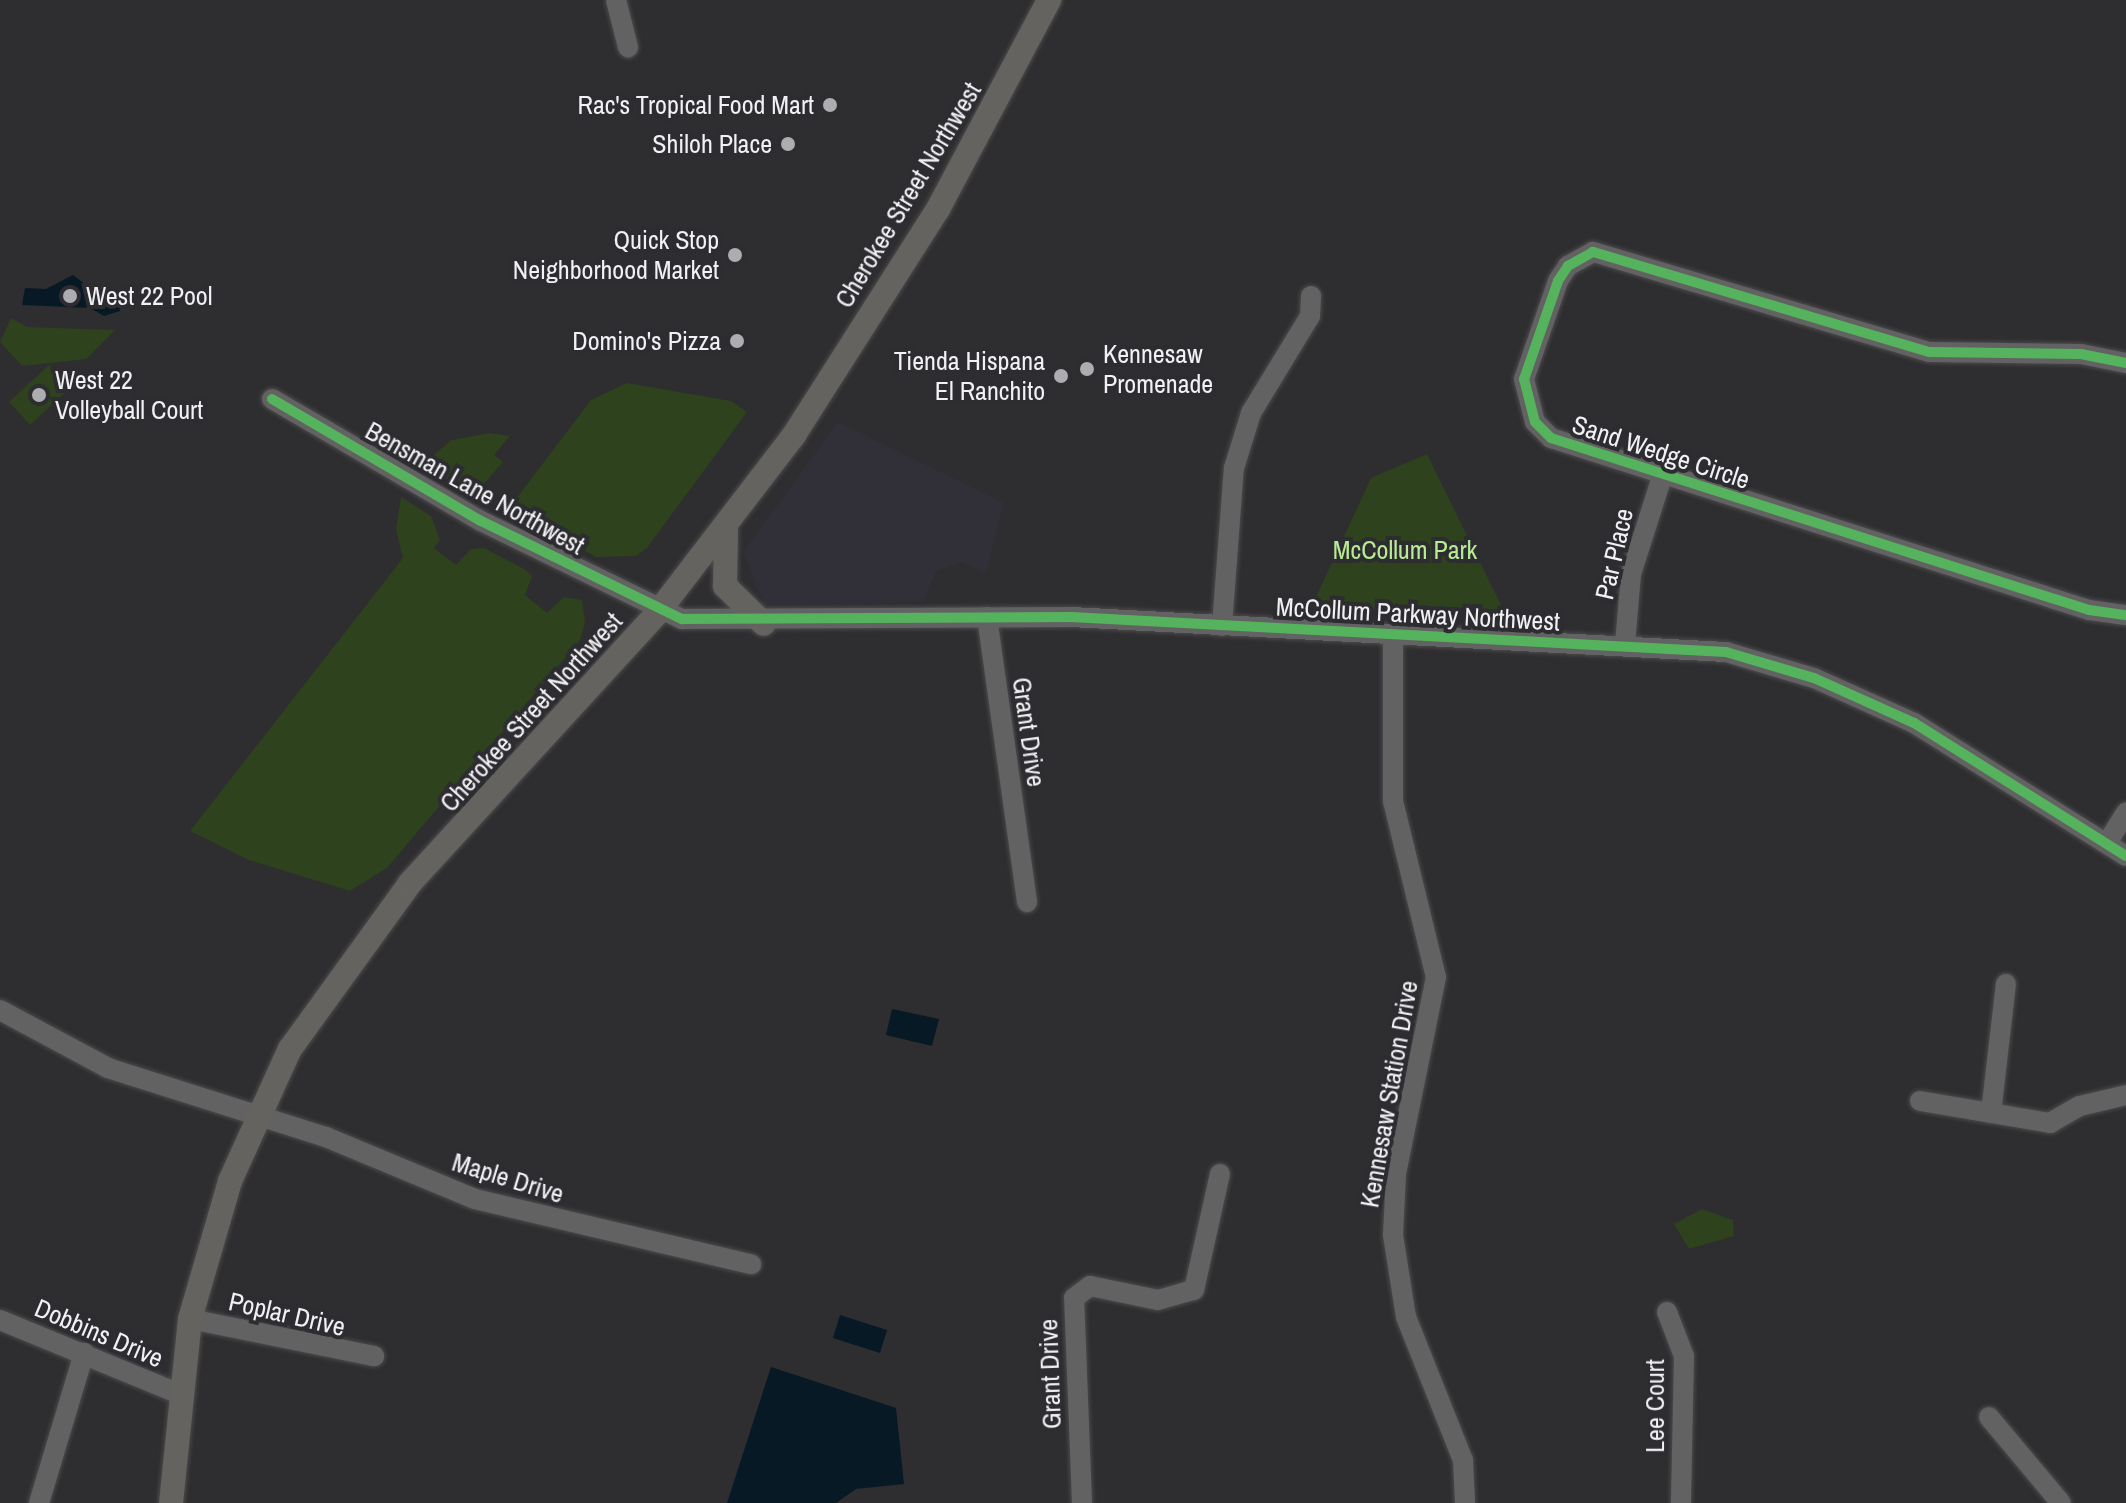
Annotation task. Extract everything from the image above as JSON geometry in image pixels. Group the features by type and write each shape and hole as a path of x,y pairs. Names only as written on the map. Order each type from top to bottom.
{"main road":[{"name":"Cherokee Street Northwest","path":"171,1503 177,1393 190,1319 258,1114 307,1022 381,919 659,611 726,527 938,209 1049,0"},
{"path":"726,527 725,586 764,624"}],"street":[{"path":"616,0 628,47"},
{"name":"Sand Wedge Circle","path":"2126,363 2081,354 1929,352 1609,253 1582,256 1558,281 1524,379 1526,402 1551,438 1662,477 2089,610 2126,615"},
{"path":"1222,626 1234,468 1258,399 1310,316 1311,296"},
{"name":"Bensman Lane Northwest","path":"272,399 481,521 659,611"},
{"name":"Par Place","path":"1625,644 1634,562 1662,477"},
{"name":"McCollum Parkway Northwest","path":"659,611 702,622 764,624 987,617 1222,626 1393,639 1625,644 1743,655 1826,683 1960,749 2126,856"},
{"name":"Grant Drive","path":"987,617 1027,902"},
{"name":"Kennesaw Station Drive","path":"1393,639 1393,801 1436,977 1396,1174 1394,1245 1406,1317 1453,1422 1465,1503"},
{"path":"2107,843 2126,813"},
{"path":"1991,1113 2006,984"},
{"name":"Maple Drive","path":"0,1010 108,1068 258,1114 475,1199 751,1264"},
{"path":"1920,1101 2050,1123 2080,1106 2126,1095"},
{"name":"Grant Drive","path":"1082,1503 1064,1366 1074,1298 1090,1286 1158,1300 1194,1290 1220,1174"},
{"name":"Lee Court","path":"1667,1312 1684,1356 1681,1503"},
{"name":"Poplar Drive","path":"190,1319 374,1356"},
{"name":"Dobbins Drive","path":"0,1320 177,1393"},
{"path":"39,1503 84,1353"},
{"path":"1989,1417 2061,1503"}],"shaded area":[{"path":"838,422 1004,503 986,574 962,562 936,571 923,602 764,604 743,552"}],"green space":[{"path":"11,318 27,327 115,330 86,359 22,366 0,342"},
{"name":"West 22 Volleyball Court","path":"49,365 70,388 30,425 9,402"},
{"path":"627,383 731,401 747,412 647,548 636,556 596,557 509,508 591,400"},
{"path":"490,433 510,436 494,455 503,462 481,487 465,489 421,465 452,440"},
{"name":"McCollum Park","path":"1427,454 1506,615 1311,608 1371,478"},
{"path":"401,497 431,516 440,540 434,548 456,565 471,549 484,548 532,576 525,595 547,613 564,597 582,600 585,622 580,640 387,868 350,891 249,860 190,831 403,558 396,530"},
{"path":"1702,1209 1733,1220 1734,1236 1689,1249 1674,1224"}],"water":[{"name":"West 22 Pool","path":"73,275 98,294 119,290 120,311 104,316 90,308 22,305 25,288 46,289"},
{"path":"892,1009 939,1019 932,1046 886,1035"},
{"path":"840,1315 887,1330 880,1353 833,1338"},
{"path":"771,1367 896,1408 904,1484 856,1489 836,1503 727,1503"}],"cycle path":[{"path":"2126,363 2081,354 1929,352 1593,252 1568,266 1558,281 1524,379 1535,422 1551,438 2089,610 2126,615"},
{"path":"272,399 481,521 682,619 1071,617 1726,652 1814,678 1914,723 2126,856"}],"place":[{"name":"Rac's Tropical Food Mart","path":"830,105"},
{"name":"Shiloh Place","path":"788,144"},
{"name":"Quick Stop Neighborhood Market","path":"735,255"},
{"name":"West 22 Pool","path":"70,296"},
{"name":"Domino's Pizza","path":"737,341"},
{"name":"Kennesaw Promenade","path":"1087,369"},
{"name":"Tienda Hispana El Ranchito","path":"1061,376"},
{"name":"West 22 Volleyball Court","path":"39,395"}]}
